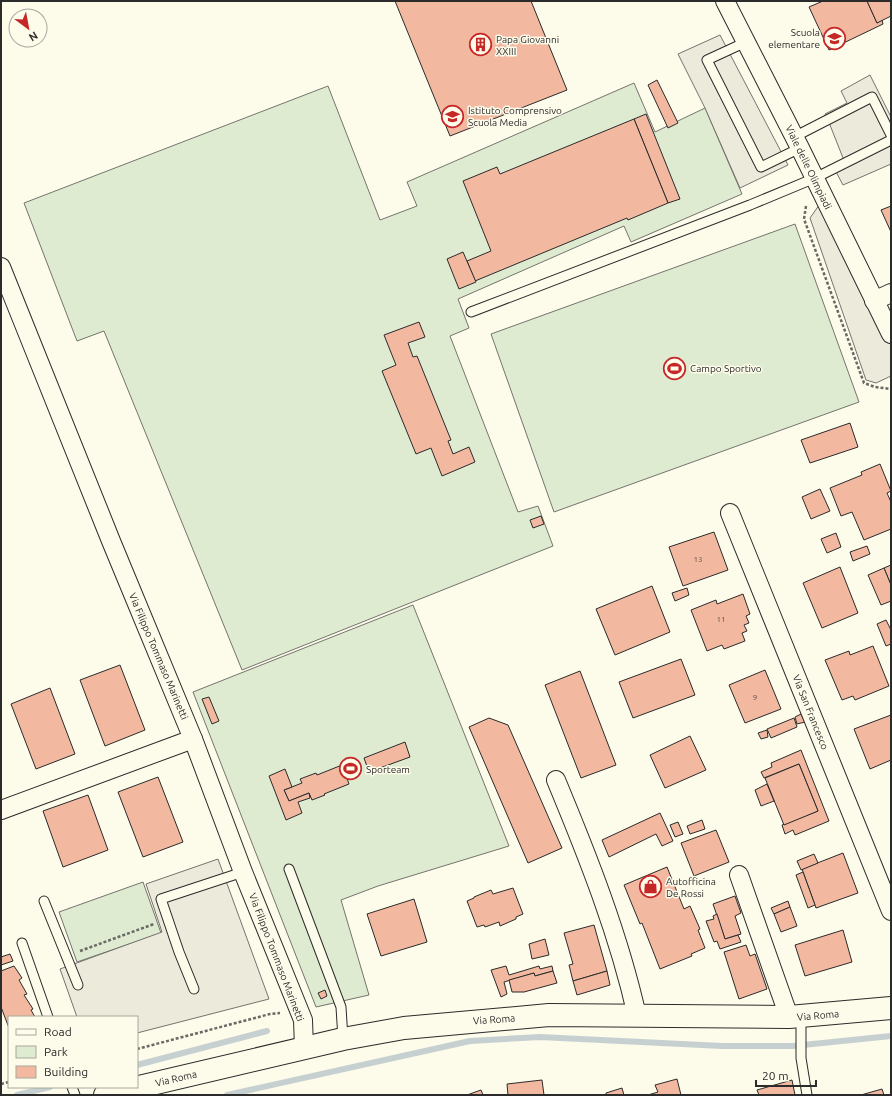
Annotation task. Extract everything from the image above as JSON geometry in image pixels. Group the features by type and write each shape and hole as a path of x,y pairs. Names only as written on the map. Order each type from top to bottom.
{"main road":[{"name":"Via Roma","path":"138,1087 343,1039 404,1028 549,1015 637,1016 797,1022 891,1008"},
{"name":"Via Roma","path":"105,1095 135,1088"}],"street":[{"name":"Viale delle Olimpiadi","path":"726,1 891,334"},
{"name":"Via Filippo Tommaso Marinetti","path":"1,267 111,541 193,739 243,872 303,1020 304,1048"},
{"path":"874,301 891,293"},
{"name":"Via San Francesco","path":"730,513 891,911"},
{"path":"1,810 193,739"},
{"path":"556,780 589,860 628,977 637,1016"},
{"path":"739,874 797,1022"}],"lane":[{"path":"746,42 707,60 761,167 872,97 891,135"},
{"path":"471,312 750,205 815,178 891,140"},
{"path":"289,869 341,1007 343,1039"},
{"path":"194,989 179,952 161,899 243,872"},
{"path":"44,901 78,985"},
{"path":"22,943 48,1016"},
{"path":"797,1022 800,1058 807,1095"}],"path":[{"path":"806,203 804,219 864,383 875,387 891,389"},
{"path":"66,956 168,918"}],"green space":[{"path":"634,83 655,132 705,108 742,194 631,242 624,226 458,299 469,328 450,336 518,512 538,506 553,546 242,670 104,331 77,341 24,203 328,86 380,220 417,206 407,182"},
{"name":"Campo Sportivo","path":"795,224 859,402 554,512 491,334"},
{"name":"Sporteam","path":"413,605 509,846 378,886 341,900 369,995 316,1007 193,692"},
{"path":"143,882 161,933 77,962 59,912"}],"shaded area":[{"path":"720,35 788,165 740,188 705,108 678,54"},
{"path":"870,75 891,117 891,164 843,185 834,168 845,163 825,114 847,103 841,91"},
{"path":"824,198 891,332 891,376 876,383 866,380 810,218"},
{"path":"218,859 269,999 138,1033 138,1016 77,1016 60,969 162,932 146,884"}],"building":[{"name":"Papa Giovanni XXIII","path":"395,1 531,1 567,90 450,136"},
{"path":"823,1 867,1 877,23 882,20 883,24 829,50 809,7"},
{"path":"867,1 891,1 891,16 877,23"},
{"path":"657,80 678,123 668,128 648,85"},
{"path":"646,114 680,199 668,203 634,119"},
{"path":"634,119 668,203 628,220 627,218 475,281 467,261 491,251 463,181 497,167 500,174"},
{"path":"891,206 891,232 881,210"},
{"path":"463,252 476,282 459,289 447,259"},
{"path":"419,322 425,337 408,343 413,357 417,356 451,440 448,441 453,454 469,447 475,462 442,476 431,448 416,454 382,371 396,365 384,335"},
{"path":"850,423 858,447 810,463 801,440"},
{"path":"880,464 891,491 887,493 891,502 891,529 864,540 852,512 841,516 830,488 862,475 861,472"},
{"path":"820,489 830,511 811,519 802,497"},
{"path":"541,516 544,524 533,528 530,520"},
{"path":"714,532 728,570 683,586 669,547"},
{"path":"836,533 841,547 827,553 821,539"},
{"path":"867,546 870,554 853,561 850,552"},
{"path":"891,565 891,585 884,568"},
{"path":"840,567 858,613 822,628 803,583"},
{"path":"884,568 891,585 891,601 881,605 868,575"},
{"path":"652,586 670,632 615,655 596,609"},
{"path":"687,588 689,595 675,601 672,593"},
{"path":"743,594 750,614 746,616 749,623 744,625 747,631 742,633 745,641 724,649 722,645 707,651 691,610 716,600 717,604"},
{"path":"886,620 891,630 891,644 886,646 877,624"},
{"path":"873,646 889,686 855,700 853,696 842,700 825,660 849,651 850,655"},
{"path":"681,659 695,695 633,718 619,682"},
{"path":"120,665 145,730 105,746 80,680"},
{"path":"765,670 781,709 745,723 729,685"},
{"path":"580,671 616,765 581,778 545,685"},
{"path":"50,688 75,754 36,769 11,704"},
{"path":"209,697 219,721 212,724 202,699"},
{"path":"801,714 805,722 797,724 795,717"},
{"path":"891,715 891,760 870,769 854,729"},
{"path":"489,718 508,725 562,848 528,863 469,727"},
{"path":"794,718 797,727 771,738 767,729"},
{"path":"767,730 768,737 761,739 758,733"},
{"path":"690,736 706,770 665,788 650,755"},
{"path":"405,742 410,757 369,772 364,758"},
{"path":"801,750 829,821 795,835 793,830 785,834 782,825 818,811 799,764 764,778 761,772 772,767 771,763"},
{"path":"799,764 818,811 784,825 765,778"},
{"path":"342,765 349,784 312,800 309,793 289,801 284,790 302,783 300,779 316,773 317,775"},
{"path":"285,769 292,787 284,790 289,801 309,793 310,798 298,802 302,813 286,820 269,776"},
{"path":"158,777 183,842 143,857 118,792"},
{"path":"767,784 774,801 761,806 755,790"},
{"path":"88,795 108,850 63,867 43,811"},
{"path":"660,813 673,841 662,846 656,834 609,857 602,840"},
{"path":"702,820 705,829 690,834 687,826"},
{"path":"678,822 683,834 675,837 670,825"},
{"path":"716,830 729,862 694,876 681,843"},
{"path":"843,853 858,893 816,908 802,869"},
{"path":"814,854 818,863 801,870 797,861"},
{"path":"667,867 684,909 690,906 700,929 698,930 705,948 691,954 692,956 660,969 642,923 640,924 624,885"},
{"path":"803,872 815,905 808,908 796,875"},
{"path":"513,888 523,914 500,926 499,922 485,927 484,925 477,927 467,901 491,890 493,894"},
{"path":"735,896 741,913 735,916 741,934 725,939 713,904"},
{"path":"414,899 427,942 381,956 367,914"},
{"path":"788,901 790,907 774,914 771,908"},
{"path":"790,907 797,926 781,932 774,914"},
{"path":"717,914 725,939 738,935 741,942 720,949 717,941 714,942 706,921 714,919 713,916"},
{"path":"594,925 607,971 573,981 569,965 573,964 564,933"},
{"path":"843,930 852,962 805,976 795,945"},
{"path":"545,939 549,955 532,959 529,944"},
{"path":"746,945 750,956 755,954 767,989 739,999 724,952"},
{"path":"10,954 13,961 1,965 1,957"},
{"path":"14,966 22,978 19,980 27,994 24,995 33,1009 31,1010 34,1016 8,1016 8,1025 1,1007 1,971"},
{"path":"506,966 509,975 539,966 540,969 552,966 553,971 535,976 534,973 504,982 507,994 501,997 491,970"},
{"path":"553,971 557,983 524,992 512,992 509,980 534,973 535,976"},
{"path":"607,971 610,985 577,995 573,981"},
{"path":"325,990 327,996 321,999 318,993"},
{"path":"677,1079 681,1095 648,1095 658,1092 655,1085"},
{"path":"542,1080 544,1095 508,1095 507,1084"},
{"path":"792,1080 795,1095 759,1095 757,1090"},
{"path":"622,1088 624,1095 606,1095 606,1093"},
{"path":"882,1089 884,1095 861,1095"},
{"path":"481,1090 483,1095 467,1095"}],"waterway":[{"path":"138,1065 267,1031"},
{"path":"227,1095 470,1041 540,1037 722,1046 793,1046 891,1036"},
{"path":"17,1095 46,1088"}],"place":[{"name":"Scuola elementare","path":"835,38"},
{"name":"Papa Giovanni XXIII","path":"481,45"},
{"name":"Istituto Comprensivo Scuola Media","path":"453,116"},
{"name":"Campo Sportivo","path":"675,368"},
{"name":"Sporteam","path":"351,769"},
{"name":"Autofficina De Rossi","path":"651,887"}]}
